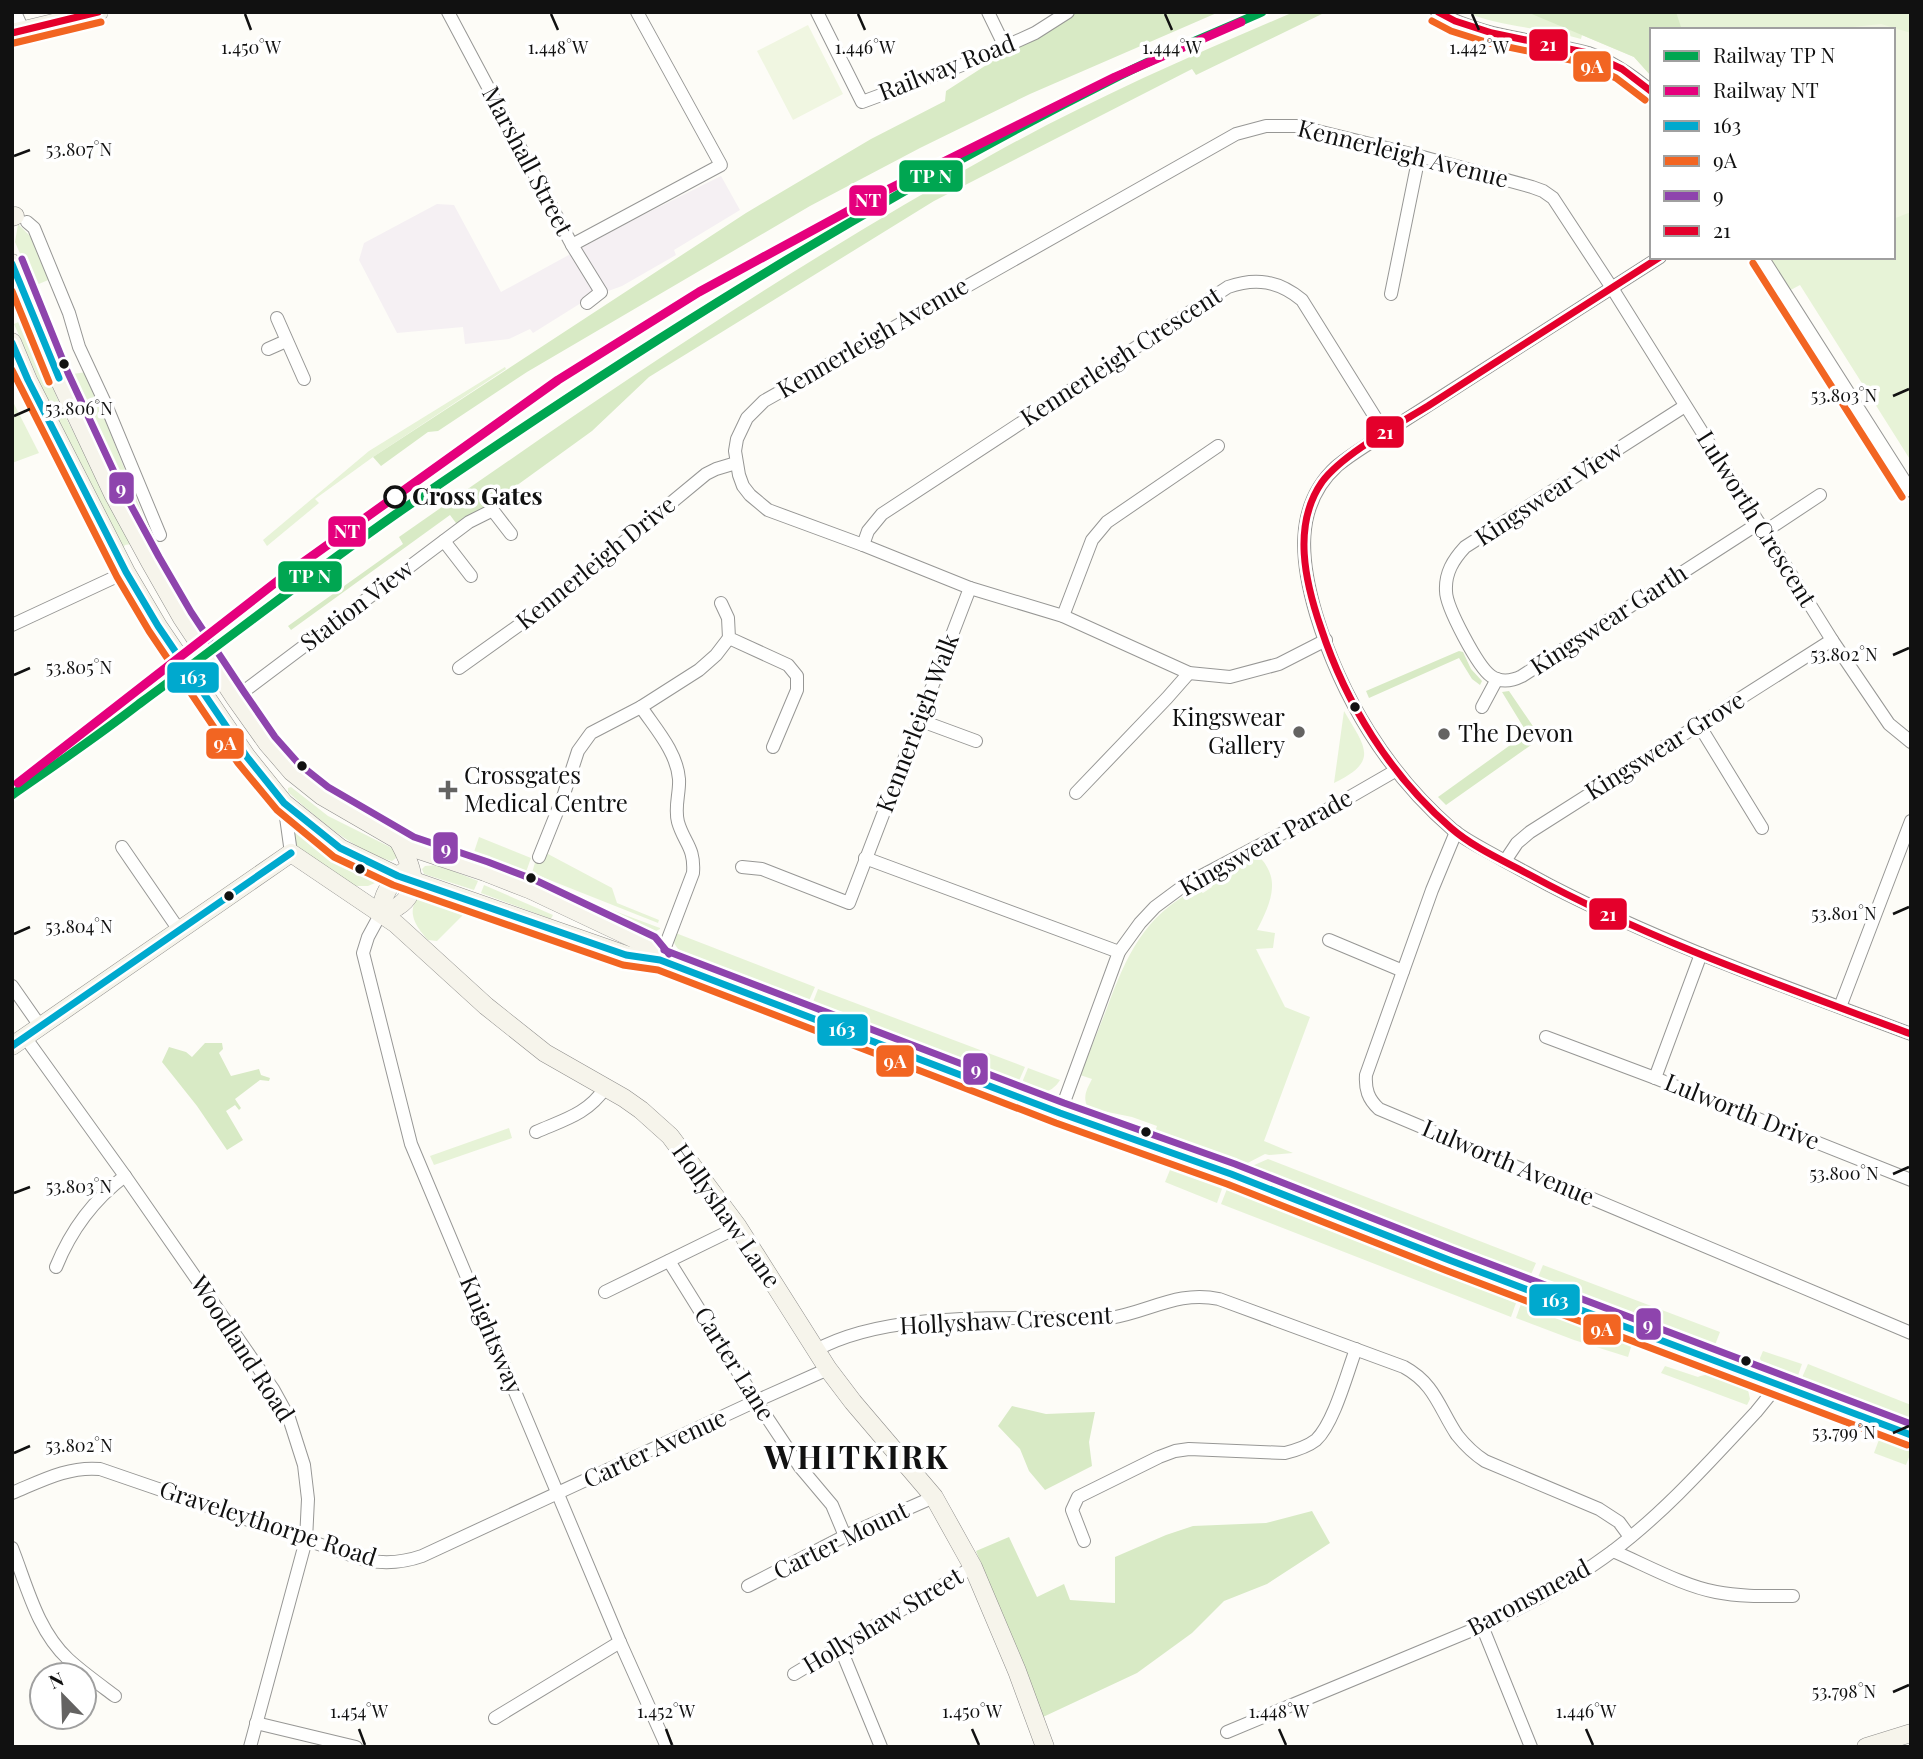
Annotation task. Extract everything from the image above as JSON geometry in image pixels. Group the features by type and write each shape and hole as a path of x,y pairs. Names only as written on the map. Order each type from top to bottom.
{"main road":[{"path":"18,32 99,12"},
{"path":"12,263 58,377 113,494 150,562 182,618 235,698 267,743 292,772 322,796 410,847 485,872 577,911 649,946 660,960"},
{"path":"12,341 28,380 126,572 158,626 247,757 284,803 340,848 626,955 660,960 1060,1113 1231,1174 1449,1260 1911,1435"},
{"path":"126,572 150,562"},
{"path":"216,712 235,698"},
{"path":"398,840 408,875"},
{"path":"19,1041 290,853"},
{"name":"Hollyshaw Lane","path":"290,853 396,924 486,1006 545,1053 641,1110 670,1136 738,1227 828,1369 934,1497 973,1567 1017,1671 1045,1747"},
{"path":"381,913 382,898 434,856"},
{"path":"1866,1747 1911,1733"}],"street":[{"path":"15,12 18,32"},
{"name":"Marshall Street","path":"448,12 572,245 601,292 587,303"},
{"path":"572,245 721,165 637,12"},
{"name":"Railway Road","path":"817,12 862,102 1005,47 1035,33 1068,12"},
{"path":"988,12 1005,47"},
{"path":"1437,12 1457,23 1506,37 1590,54 1628,72 1650,90"},
{"name":"Kennerleigh Avenue","path":"736,463 737,439 741,428 764,401 1227,138 1266,126 1297,126 1419,156 1543,191 1553,198 1612,288"},
{"path":"1391,294 1419,156"},
{"path":"18,218 34,228 69,313 79,347 160,535"},
{"path":"1657,259 1385,433 1331,471 1318,489 1305,520 1303,543 1307,576 1318,620 1349,698 1395,771 1456,832 1602,912 1701,954 1911,1034"},
{"path":"1763,259 1911,491"},
{"name":"Kennerleigh Crescent","path":"863,545 868,531 882,514 1228,287 1239,283 1273,283 1284,287 1302,300 1385,433"},
{"name":"Lulworth Crescent","path":"1612,288 1832,640 1889,724 1911,742"},
{"path":"277,318 304,379"},
{"path":"268,349 286,341"},
{"name":"Kingswear View","path":"1468,641 1450,611 1447,600 1447,577 1457,556 1465,547 1685,406"},
{"path":"1063,616 1092,540 1099,530 1218,446"},
{"path":"736,463 738,475 750,495 768,510 970,588 1063,616 1189,673 1230,677 1279,664 1326,640"},
{"name":"Kennerleigh Drive","path":"459,668 550,603 706,474 736,463"},
{"name":"Kingswear Garth","path":"1468,641 1483,669 1497,679 1514,680 1820,495"},
{"name":"Station View","path":"235,698 469,522 491,511 511,534"},
{"path":"444,541 471,576"},
{"path":"12,625 126,572"},
{"name":"Kennerleigh Walk","path":"742,867 762,869 849,903 970,588"},
{"path":"539,857 578,751 591,733 641,707 699,670 716,655 729,638 728,618 721,603"},
{"path":"729,638 788,665 797,676 797,690 773,747"},
{"name":"Kingswear Grove","path":"1505,860 1517,843 1530,832 1832,640"},
{"path":"1076,793 1189,673"},
{"path":"1482,707 1497,679"},
{"path":"641,707 675,760 680,781 676,814 693,853 694,863 694,873 660,960"},
{"path":"919,720 976,741"},
{"path":"1699,725 1762,828"},
{"name":"Kingswear Parade","path":"1060,1113 1119,952 1140,923 1186,884 1395,771"},
{"path":"284,803 290,853"},
{"path":"1840,1007 1911,821"},
{"name":"Lulworth Avenue","path":"1456,832 1432,890 1366,1075 1367,1094 1379,1109 1911,1334"},
{"path":"122,847 179,930"},
{"path":"865,858 1119,952"},
{"name":"Knightsway","path":"381,913 363,953 411,1144 620,1642 667,1747"},
{"path":"1329,940 1403,971"},
{"name":"Lulworth Drive","path":"1701,954 1655,1079 1911,1180"},
{"path":"12,986 40,1026"},
{"path":"1546,1037 1655,1079"},
{"name":"Woodland Road","path":"19,1041 125,1176 266,1378 289,1418 300,1449 307,1482 306,1540 250,1747"},
{"path":"536,1132 585,1110 597,1100 605,1088"},
{"path":"56,1267 69,1238 84,1215 103,1194 125,1176"},
{"path":"605,1292 738,1227"},
{"name":"Carter Lane","path":"669,1261 800,1467 832,1505 845,1536"},
{"name":"Hollyshaw Crescent","path":"816,1350 845,1336 872,1329 979,1318 1110,1318 1175,1299 1197,1295 1219,1298 1404,1367 1421,1378 1435,1394 1457,1435 1485,1461 1599,1509 1619,1522 1630,1537"},
{"path":"1084,1541 1072,1510 1078,1497 1159,1457 1189,1449 1286,1453 1315,1440 1328,1423 1356,1349"},
{"name":"Carter Avenue","path":"558,1494 828,1369"},
{"name":"Baronsmead","path":"1227,1732 1482,1626 1518,1610 1558,1587 1630,1537 1703,1468 1756,1412 1776,1384"},
{"name":"Graveleythorpe Road","path":"12,1493 65,1471 100,1469 365,1560 388,1563 422,1556 558,1494"},
{"name":"Carter Mount","path":"748,1586 845,1536 934,1497"},
{"path":"12,1548 37,1615 51,1638 67,1658 115,1696"},
{"path":"1613,1551 1713,1591 1745,1596 1793,1596"},
{"name":"Hollyshaw Street","path":"794,1674 973,1567"},
{"path":"1482,1626 1531,1747"},
{"path":"495,1718 620,1642"},
{"path":"840,1647 881,1747"},
{"path":"256,1723 356,1747"}],"shaded area":[{"path":"721,176 740,210 674,250 676,255 622,286 589,298 533,333 530,329 509,339 465,344 463,327 397,333 359,260 364,243 437,204 454,205 501,292 631,221"}],"green space":[{"path":"1075,12 1219,12 1030,94 920,148 810,206 527,372 438,431 428,432 381,466 373,457 746,213 871,139 945,101 946,91"},
{"path":"1294,12 1326,12 1196,75 1192,69 934,201 649,377 592,431 459,527 450,515 291,630 288,626 403,544 399,537 471,486 691,338 840,243 993,154 1067,115"},
{"path":"1464,12 1911,12 1911,461 1800,285 1785,293 1763,259 1895,259 1895,28 1650,28 1650,75 1634,57 1582,35 1581,39 1493,21"},
{"path":"1527,12 1676,12 1681,28 1650,28 1650,75 1634,57"},
{"path":"1881,24 1894,28 1844,28"},
{"path":"808,25 843,94 793,120 757,51"},
{"path":"1895,28 1911,33 1911,212 1895,218"},
{"path":"18,224 39,245 53,278 34,286 15,242"},
{"path":"25,319 62,410 131,544 123,548 54,415 14,324"},
{"path":"505,367 506,369 315,499 319,503 267,546 263,540 369,451"},
{"path":"86,372 150,533 158,536 153,542 87,423 73,374"},
{"path":"12,400 39,453 12,463"},
{"path":"1459,651 1463,652 1471,669 1482,681 1480,685 1472,679 1459,658 1369,698 1366,691"},
{"path":"1509,691 1541,738 1446,805 1438,797 1527,733 1502,692"},
{"path":"1344,711 1362,744 1363,760 1358,768 1334,783"},
{"path":"291,787 328,816 392,848 396,858 392,861 350,842 288,792"},
{"path":"295,826 313,842 375,883 356,886 305,855 293,837"},
{"path":"479,837 531,858 526,872 474,852"},
{"path":"548,854 612,888 617,903 659,920 658,923 532,873 536,859"},
{"path":"1255,856 1265,863 1272,882 1270,898 1257,930 1275,933 1273,948 1256,949 1285,1007 1310,1017 1264,1141 1293,1153 1265,1154 1236,1169 1191,1153 1155,1132 1157,1126 1132,1117 1088,1108 1085,1097 1092,1079 1080,1075 1122,971 1139,939 1150,925 1178,900 1196,889 1203,893 1212,887 1211,884 1217,877"},
{"path":"438,865 478,881 474,890 424,874 422,869 425,866"},
{"path":"492,867 660,929 644,937"},
{"path":"484,885 553,915 551,919 481,893"},
{"path":"427,899 465,913 437,941 428,940 413,916 416,900"},
{"path":"673,932 815,987 808,1003 685,955 675,945"},
{"path":"818,989 1025,1067 1018,1083 814,1006"},
{"path":"205,1043 222,1043 223,1049 219,1053 231,1076 259,1069 261,1075 270,1078 269,1081 260,1080 235,1099 241,1108 239,1110 235,1105 226,1111 243,1140 227,1150 162,1062 169,1047 186,1052 192,1057"},
{"path":"1028,1068 1060,1080 1048,1091 1034,1090 1024,1085 1023,1080"},
{"path":"509,1128 512,1138 434,1165 430,1156"},
{"path":"1268,1159 1536,1263 1529,1279 1243,1170"},
{"path":"1173,1169 1223,1186 1217,1203 1165,1182"},
{"path":"1227,1189 1516,1303 1511,1317 1221,1204"},
{"path":"1543,1265 1720,1332 1715,1345 1658,1329 1536,1282"},
{"path":"1521,1304 1629,1344 1631,1347 1628,1357 1516,1318"},
{"path":"1763,1351 1802,1364 1796,1381 1761,1362"},
{"path":"1808,1364 1911,1405 1911,1425 1800,1382"},
{"path":"1665,1366 1698,1377 1710,1375 1723,1378 1748,1390 1750,1399 1747,1405 1661,1373"},
{"path":"1012,1406 1046,1414 1095,1412 1089,1442 1092,1466 1045,1490 1029,1471 1020,1449 998,1426"},
{"path":"1880,1437 1909,1448 1911,1452 1906,1465 1874,1453"},
{"path":"1312,1511 1330,1543 1267,1584 1224,1601 1192,1633 1137,1673 1043,1717 976,1551 1009,1537 1037,1597 1064,1584 1070,1600 1115,1603 1115,1557 1193,1526 1266,1523"}],"transit line":[{"name":"21","path":"12,33 98,12"},
{"path":"12,795 108,728 396,514 570,397 747,284 1020,127 1131,70 1262,12"},
{"name":"21","path":"1438,12 1455,21 1492,33 1588,53 1622,69 1650,90"},
{"name":"9A","path":"1432,21 1451,31 1489,43 1585,63 1616,78 1645,100"},
{"name":"9A","path":"14,43 101,22"},
{"name":"9","path":"22,259 68,373 122,489 159,557 191,612 244,692 275,737 299,764 328,787 414,837 535,880 655,937 669,954"},
{"name":"21","path":"1657,259 1371,441 1331,471 1313,499 1304,535 1306,573 1315,610 1343,684 1372,737 1408,785 1460,835 1479,848 1622,921 1766,980 1911,1034"},
{"name":"9A","path":"1753,263 1902,497"},
{"name":"163","path":"12,264 59,378"},
{"name":"9A","path":"12,291 49,382"},
{"name":"163","path":"12,343 28,380 126,572 158,626 247,757 284,803 340,848 398,876 626,955 660,960 1060,1113 1231,1174 1449,1260 1911,1435"},
{"name":"9A","path":"12,370 117,577 149,631 238,763 277,810 334,857 393,885 623,965 658,970 1056,1123 1227,1184 1445,1270 1907,1445"},
{"name":"163","path":"12,1046 291,853"},
{"name":"9","path":"664,950 1064,1103 1235,1164 1911,1424"}],"rail line":[{"name":"NT","path":"18,783 280,579 558,380 699,292 887,190 1115,77 1241,22"}],"place":[{"name":"Cross Gates","path":"395,497"},
{"name":"Kingswear Gallery","path":"1299,732"},
{"name":"The Devon","path":"1444,734"},
{"name":"Crossgates Medical Centre","path":"448,790"}],"district":[{"name":"WHITKIRK","path":"857,1458"}]}
